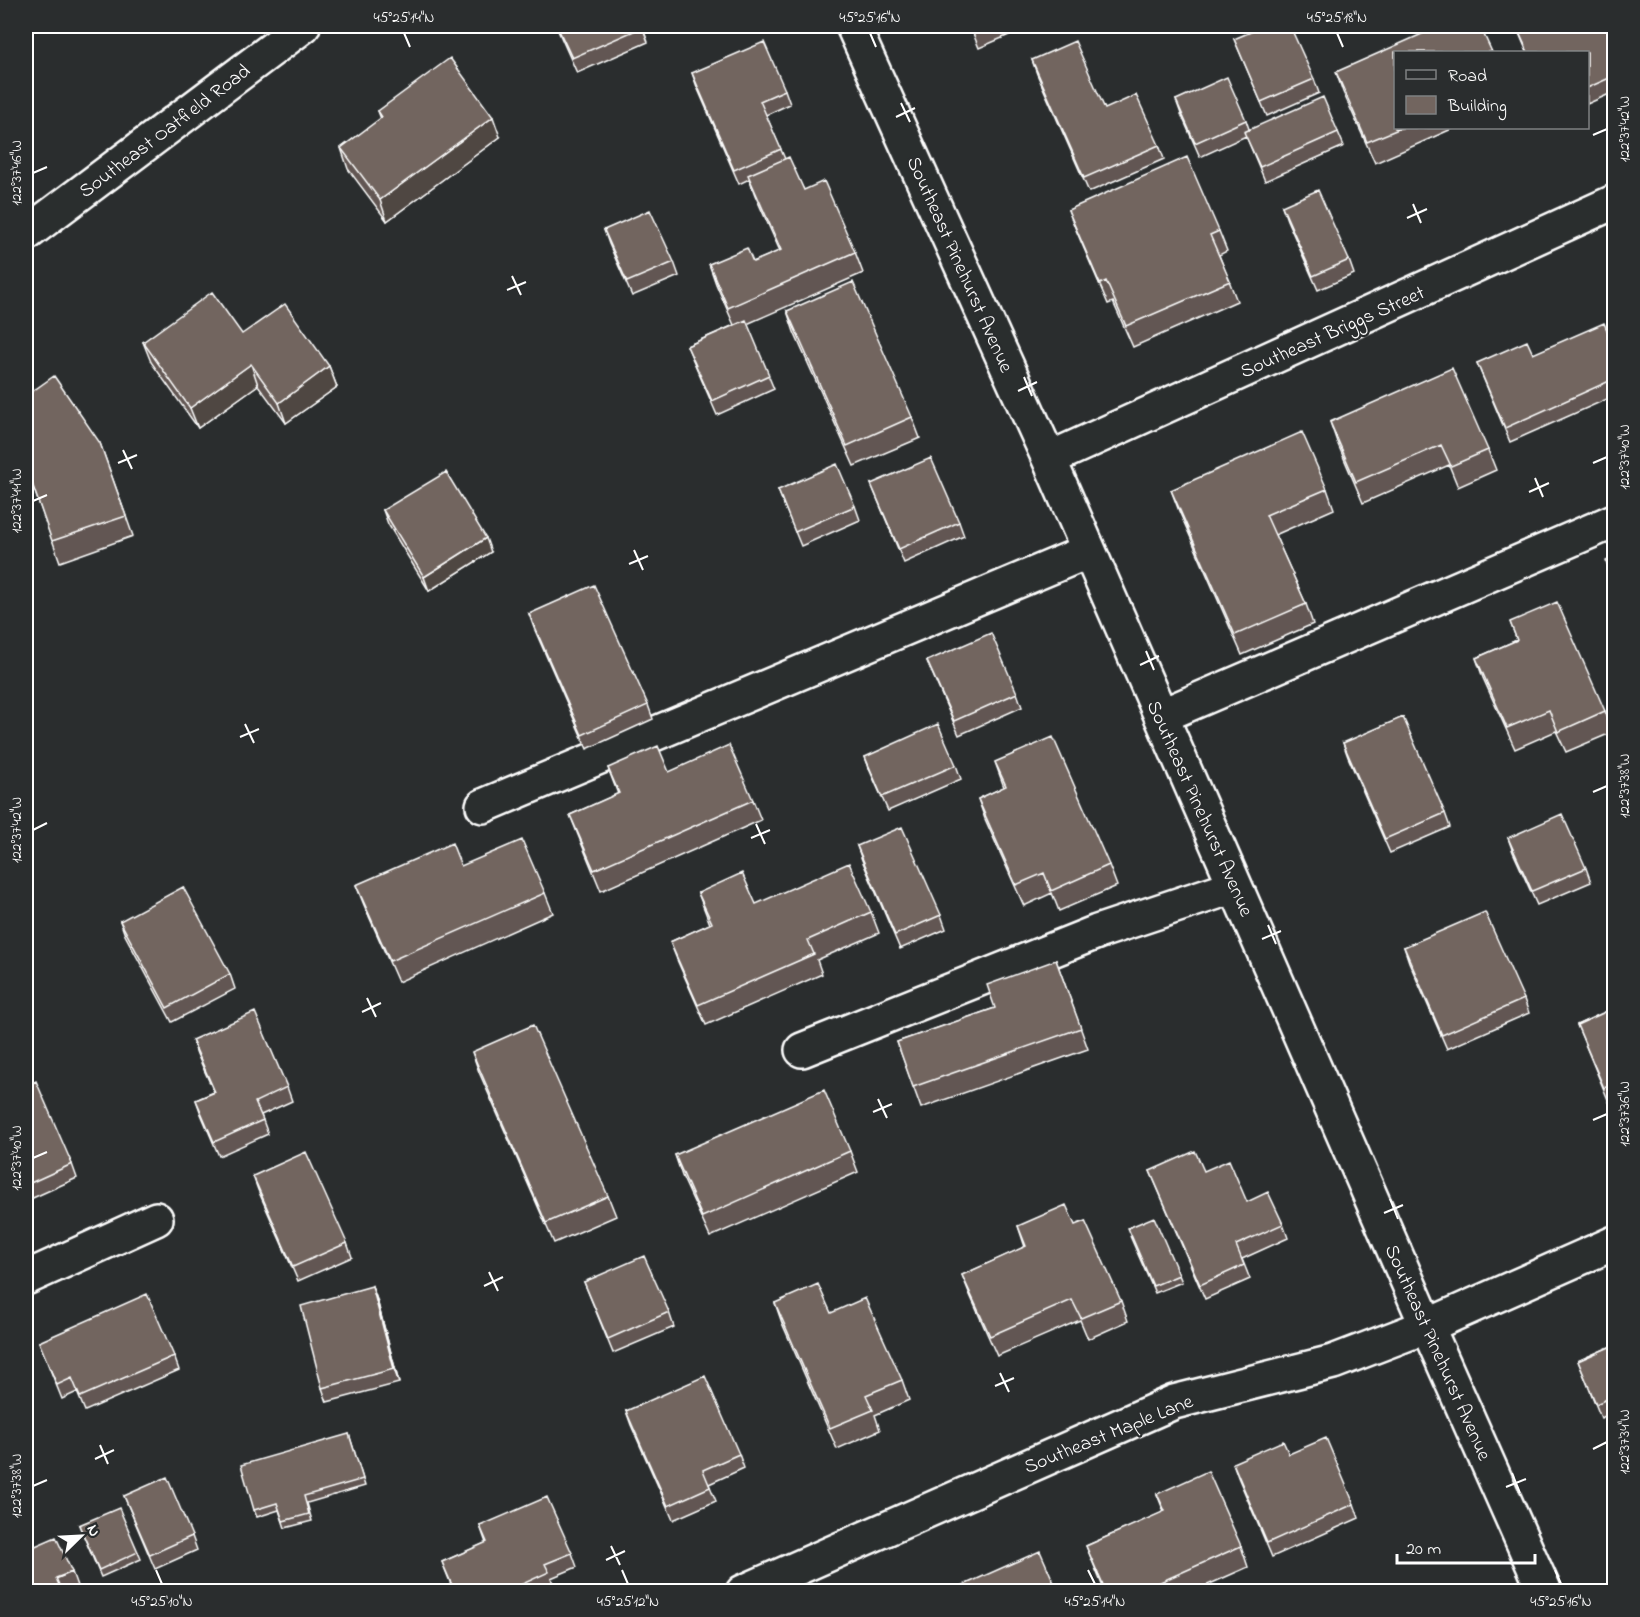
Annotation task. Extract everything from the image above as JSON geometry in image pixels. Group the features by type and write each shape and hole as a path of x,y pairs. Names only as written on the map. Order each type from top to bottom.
{"street":[{"name":"Southeast Oatfield Road","path":"26,232 303,26"},
{"name":"Southeast Pinehurst Avenue","path":"853,26 1049,459 1545,1592"},
{"name":"Southeast Briggs Street","path":"1049,459 1612,210"},
{"path":"1161,716 1614,521"},
{"path":"483,806 1089,550"},
{"path":"802,1050 1097,932 1235,886"},
{"path":"26,1278 156,1218"},
{"name":"Southeast Maple Lane","path":"743,1592 1174,1402 1333,1362 1427,1326 1614,1243"}],"building":[{"path":"557,26 642,26 643,27 572,58"},
{"path":"1265,26 1290,26 1314,79 1261,102 1234,39"},
{"path":"1440,26 1480,26 1492,51 1394,51 1394,129 1399,129 1367,142 1336,72"},
{"path":"1516,26 1614,26 1614,76 1589,87 1589,51 1528,51"},
{"path":"1075,41 1105,109 1136,95 1159,145 1084,178 1032,60"},
{"path":"764,42 785,90 760,101 781,149 734,170 692,73"},
{"path":"450,58 493,117 380,200 341,148 382,117 378,111"},
{"path":"1227,77 1246,120 1195,143 1176,100"},
{"path":"1323,97 1338,132 1260,167 1244,132"},
{"path":"789,157 804,190 824,181 855,252 728,308 709,264 747,248 753,262 781,250 748,175"},
{"path":"1187,157 1219,231 1210,235 1230,281 1126,326 1106,281 1100,284 1068,210"},
{"path":"1318,190 1349,260 1313,276 1282,206"},
{"path":"650,210 674,262 627,282 604,230"},
{"path":"853,282 912,417 847,446 787,311"},
{"path":"212,292 242,334 285,304 329,366 279,403 251,364 190,408 143,342"},
{"path":"746,320 769,375 712,401 687,346"},
{"path":"1604,323 1614,346 1614,379 1505,428 1477,363 1527,341 1533,354"},
{"path":"1452,368 1488,450 1451,466 1441,445 1356,482 1330,422"},
{"path":"54,376 100,443 126,516 52,541 26,470 26,396"},
{"path":"1302,432 1327,489 1266,515 1306,604 1235,635 1171,490"},
{"path":"931,458 959,522 899,549 871,484"},
{"path":"837,464 855,506 795,532 778,490"},
{"path":"446,472 486,538 424,577 383,510"},
{"path":"1614,557 1614,581 1606,561"},
{"path":"594,585 648,705 582,735 529,614"},
{"path":"1557,602 1605,711 1558,732 1549,710 1507,728 1476,658 1517,640 1510,622"},
{"path":"991,633 1017,693 954,721 927,661"},
{"path":"1403,717 1445,813 1385,839 1343,743"},
{"path":"938,724 956,765 882,797 865,757"},
{"path":"1053,737 1109,865 1051,891 1044,873 1016,885 978,799 1006,786 995,762"},
{"path":"729,745 753,800 594,870 570,815 619,793 608,768 658,746 669,772"},
{"path":"1562,814 1586,868 1532,891 1508,838"},
{"path":"902,827 941,915 895,935 857,846"},
{"path":"522,840 545,893 390,961 356,885 452,843 461,866"},
{"path":"849,863 871,912 808,940 814,954 698,1005 670,942 712,923 698,893 742,873 756,904"},
{"path":"183,887 230,974 167,1008 120,921"},
{"path":"1485,912 1524,999 1442,1035 1404,947"},
{"path":"1056,960 1081,1028 913,1087 897,1042 995,1008 987,985"},
{"path":"1614,1008 1614,1083 1604,1088 1577,1025"},
{"path":"255,1012 287,1087 255,1102 263,1120 214,1142 196,1100 215,1092 192,1040"},
{"path":"533,1025 608,1196 546,1223 472,1052"},
{"path":"36,1081 72,1164 26,1185 26,1086"},
{"path":"824,1090 850,1151 702,1217 675,1155"},
{"path":"1195,1151 1204,1171 1229,1160 1247,1202 1268,1192 1283,1224 1236,1245 1244,1265 1200,1285 1150,1171"},
{"path":"306,1152 347,1243 293,1267 253,1176"},
{"path":"1066,1205 1075,1225 1085,1221 1121,1301 1081,1318 1072,1300 990,1336 962,1275 1026,1246 1018,1226"},
{"path":"1154,1217 1179,1275 1153,1286 1128,1228"},
{"path":"644,1256 669,1312 608,1339 584,1282"},
{"path":"818,1284 831,1313 865,1298 902,1380 866,1395 873,1410 830,1428 775,1303"},
{"path":"372,1286 394,1369 322,1388 301,1306"},
{"path":"147,1294 174,1356 80,1397 72,1378 57,1385 39,1342"},
{"path":"1614,1345 1614,1396 1596,1404 1578,1361"},
{"path":"705,1376 739,1454 703,1470 710,1487 668,1506 626,1411"},
{"path":"349,1434 363,1479 304,1496 309,1514 283,1521 277,1503 254,1510 241,1465"},
{"path":"1326,1438 1354,1504 1267,1543 1233,1463 1283,1441 1289,1454"},
{"path":"1208,1471 1241,1546 1138,1592 1106,1592 1086,1546 1165,1511 1157,1494"},
{"path":"167,1477 192,1536 150,1555 124,1496"},
{"path":"547,1497 572,1553 545,1564 549,1572 505,1592 455,1592 442,1562 487,1542 480,1526"},
{"path":"119,1508 138,1552 99,1570 79,1525"},
{"path":"56,1537 72,1572 56,1578 62,1592 26,1592 26,1550"},
{"path":"1040,1551 1058,1592 948,1592"}]}
